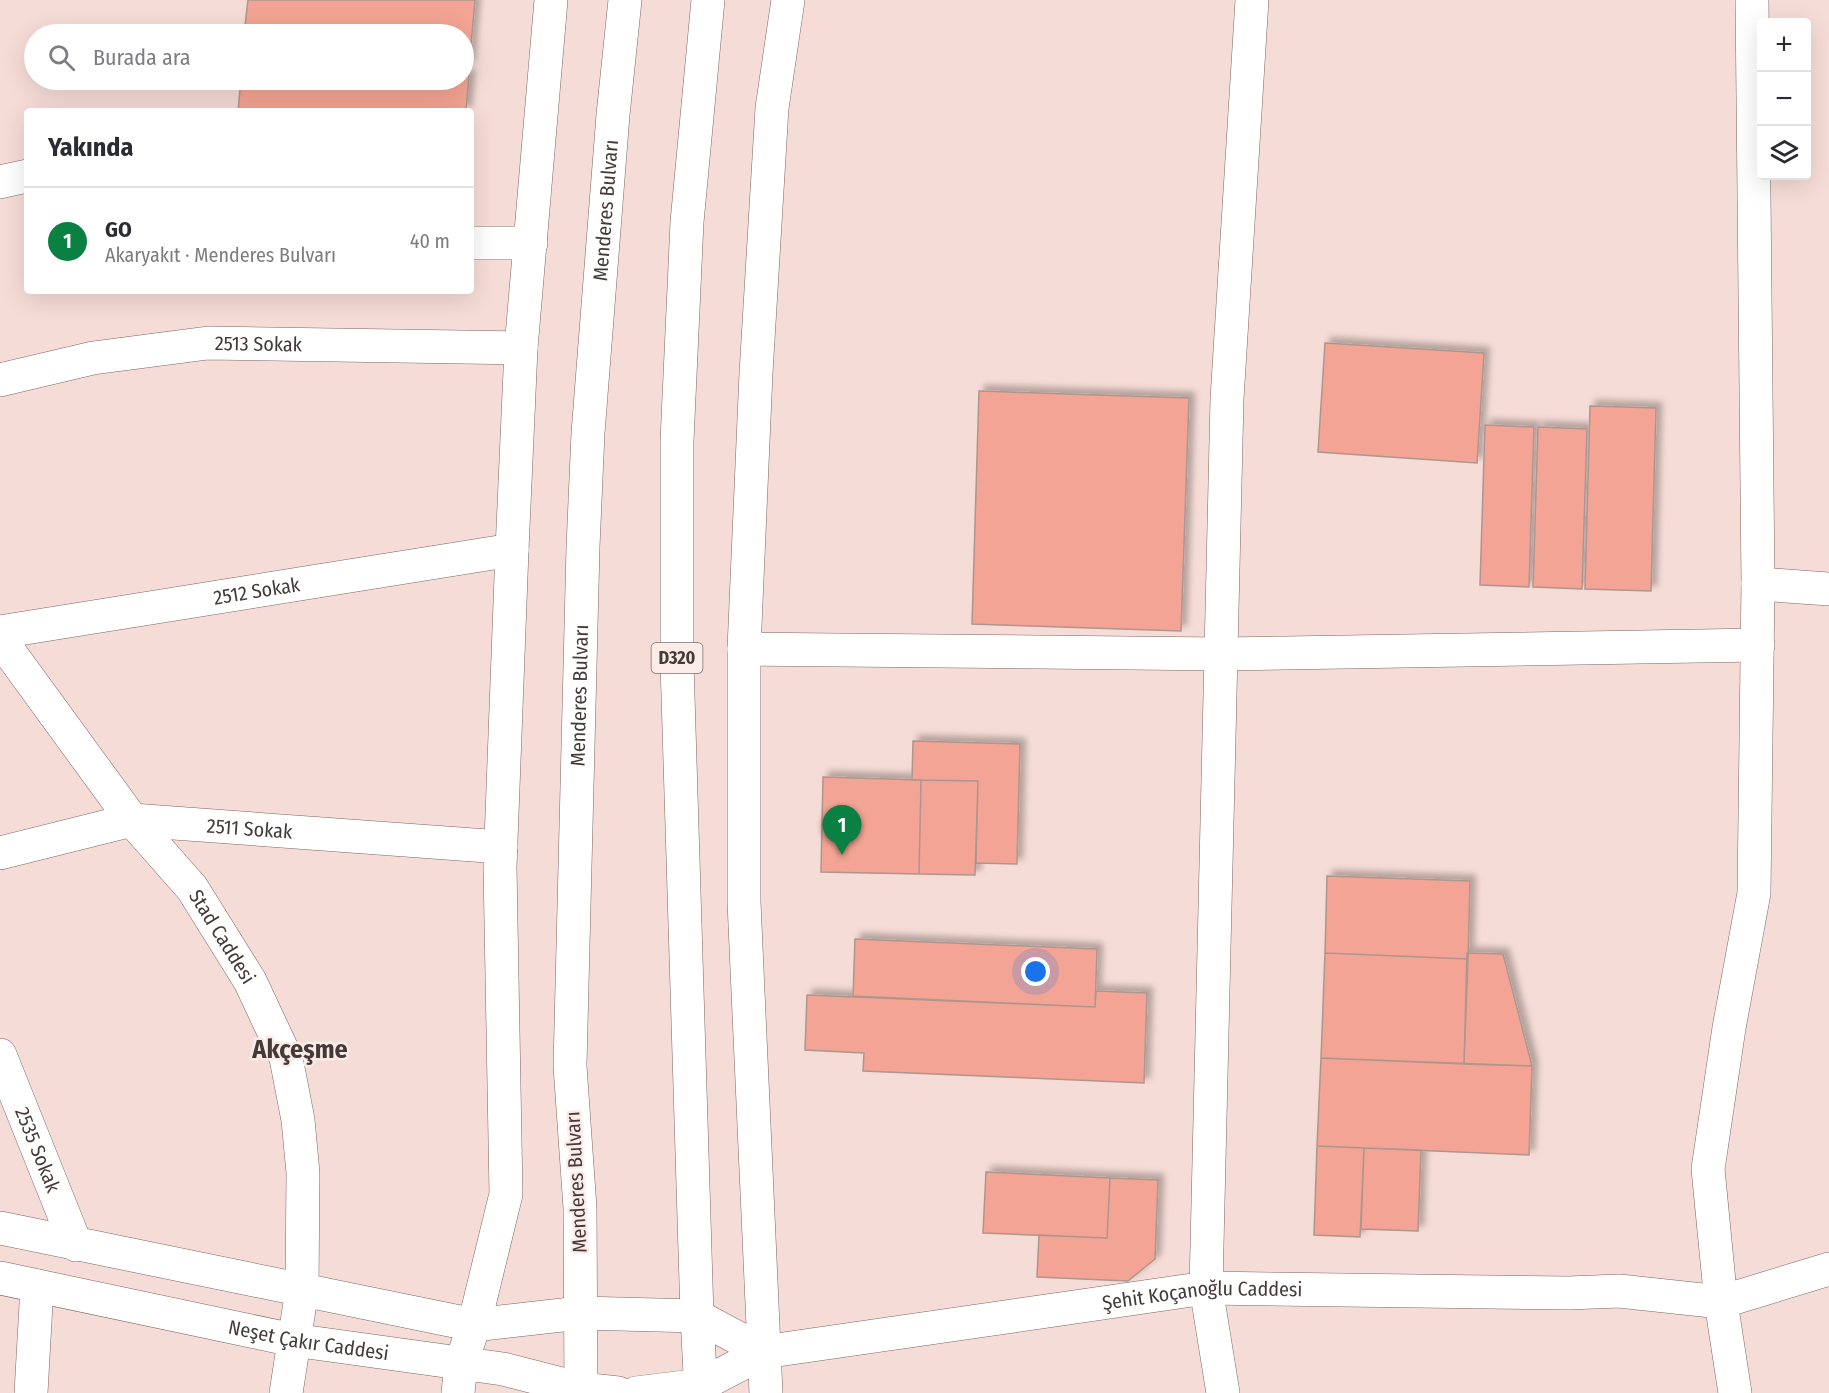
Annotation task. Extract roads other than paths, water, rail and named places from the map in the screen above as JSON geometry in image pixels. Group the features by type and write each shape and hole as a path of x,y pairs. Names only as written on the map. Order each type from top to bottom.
{"main road":[{"path":"506,1393 500,1384 460,1378 506,1194 501,846 512,550 521,348 551,0"},
{"name":"Menderes Bulvarı","path":"581,1391 580,1208 570,1066 583,547 588,433 613,116 625,0"},
{"name":"D320","path":"701,1389 677,663 677,453 687,222 708,0"},
{"path":"766,1393 744,902 744,649 756,373 772,108 788,0"},
{"path":"1223,1393 1206,1288 1227,399 1252,0"},
{"path":"1735,1393 1721,1302 1708,1169 1728,1028 1754,893 1758,584 1752,0"},
{"path":"0,182 24,177"},
{"path":"474,243 531,243"},
{"name":"2513 Sokak","path":"0,380 93,358 208,343 521,348"},
{"name":"2512 Sokak","path":"0,632 512,550"},
{"path":"1758,584 1829,589"},
{"name":"Stad Caddesi","path":"0,639 132,820 192,888 250,981 286,1058 298,1120 303,1173 302,1290 286,1393"},
{"path":"744,649 1221,654 1758,645"},
{"name":"2511 Sokak","path":"0,853 132,820 501,846"},
{"name":"2535 Sokak","path":"0,1055 76,1245"},
{"path":"0,1228 474,1325 580,1313 697,1316 764,1352"},
{"name":"Şehit Koçanoğlu Caddesi","path":"701,1389 764,1352 1206,1288 1569,1293 1619,1291 1721,1302 1829,1269"},
{"name":"Neşet Çakır Caddesi","path":"0,1278 460,1378 503,1368 581,1391 618,1393"},
{"path":"31,1393 36,1286"},
{"path":"636,1393 701,1389"}],"place":[{"name":"GO","path":"842,855"}],"district":[{"name":"Akçeşme","path":"300,1049"}]}
